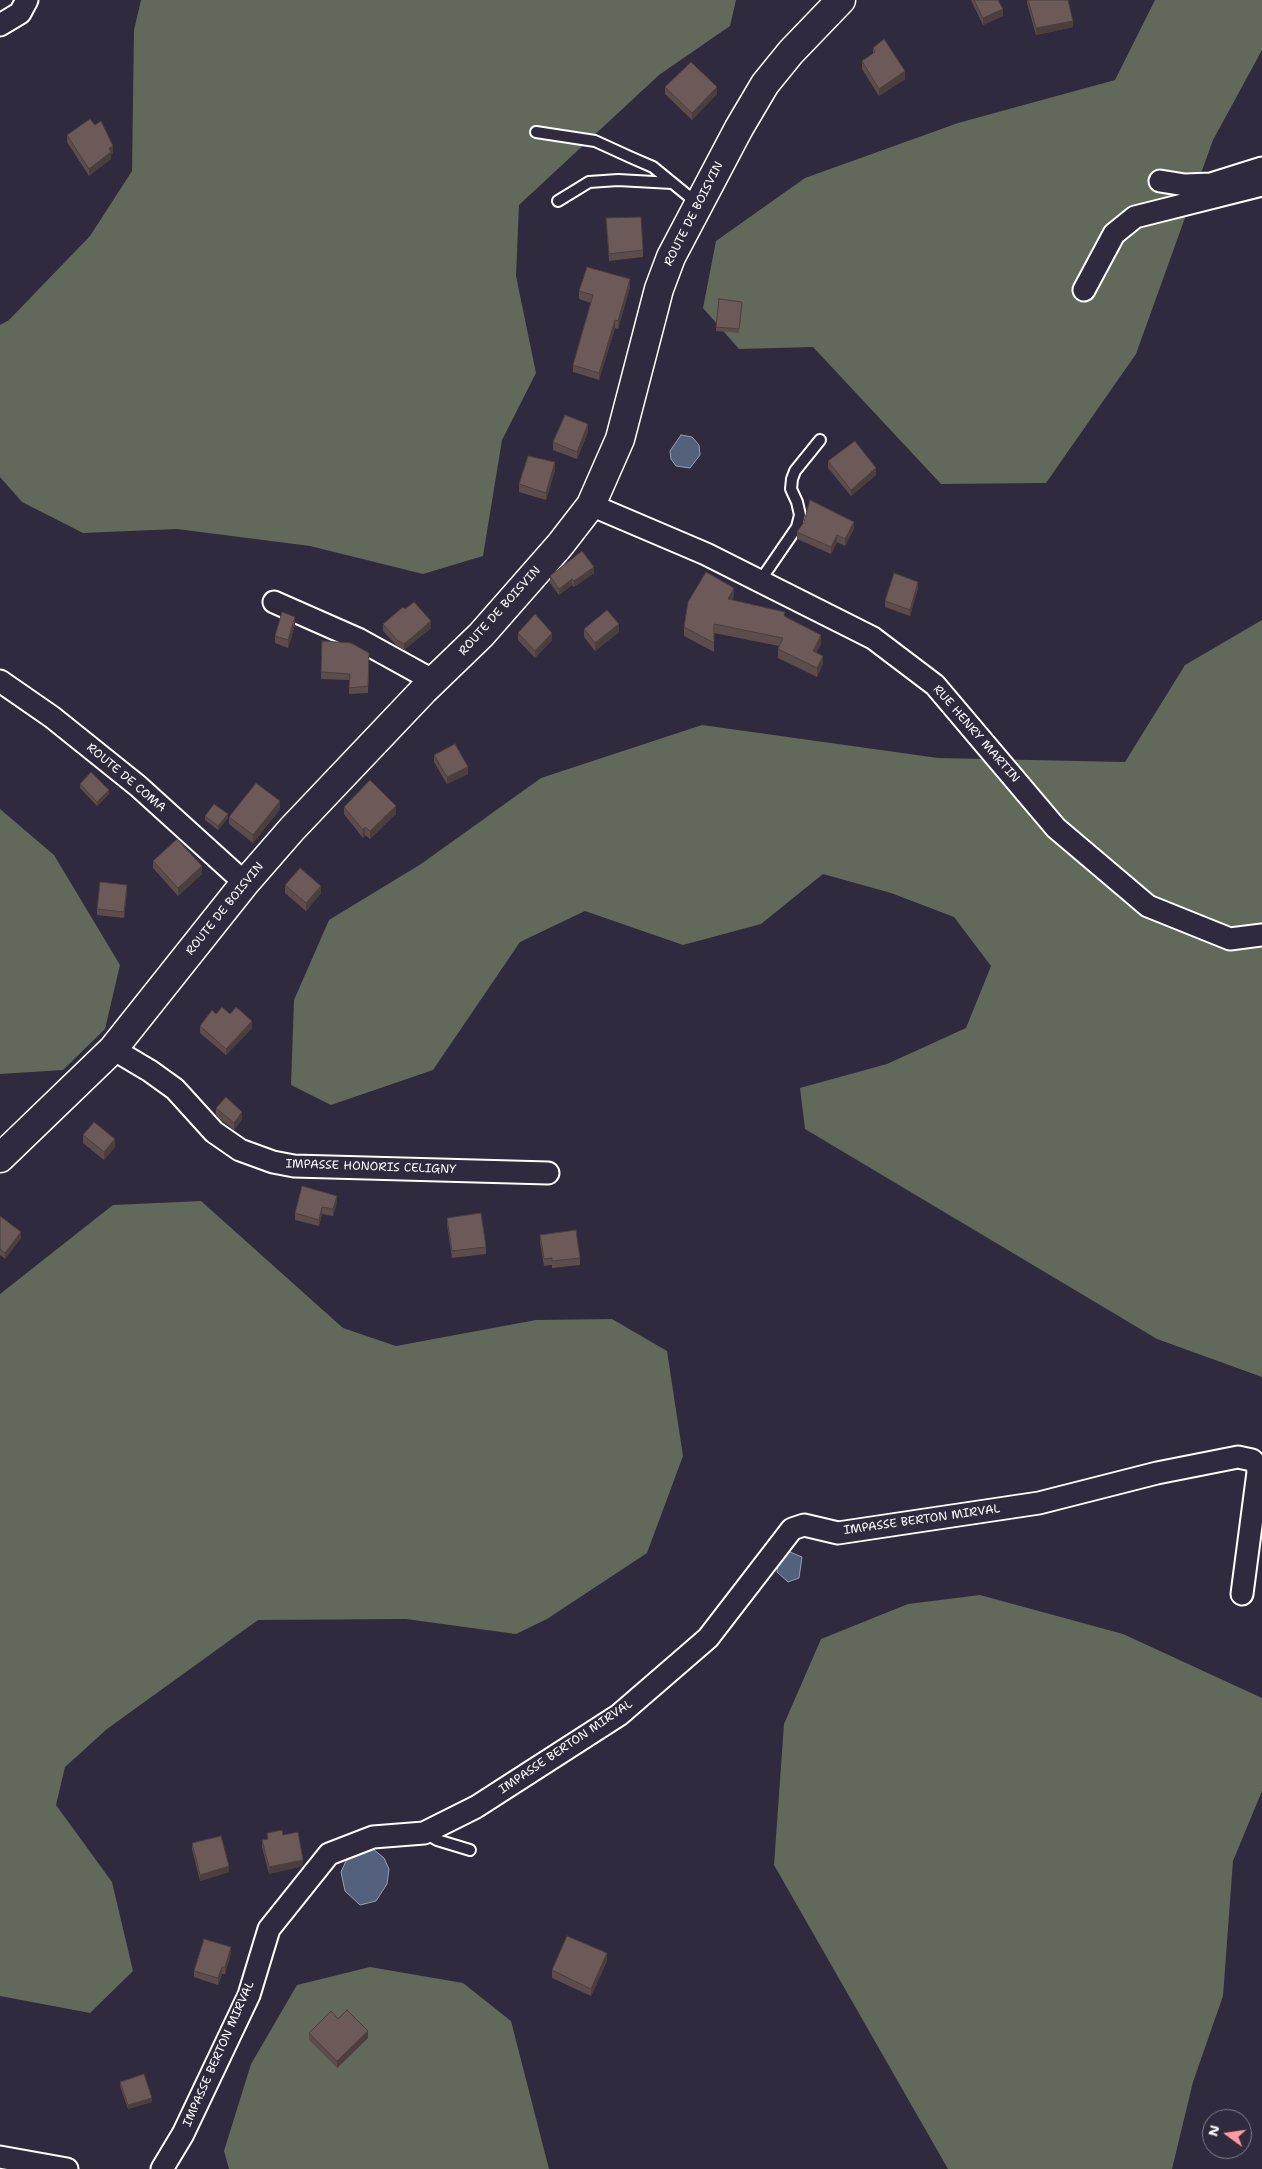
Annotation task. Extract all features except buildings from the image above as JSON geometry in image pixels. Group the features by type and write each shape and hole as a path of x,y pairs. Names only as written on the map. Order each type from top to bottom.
{"main road":[{"name":"ROUTE DE BOISVIN","path":"0,1158 113,1050 245,883 292,829 434,681 481,635 560,546 591,505 620,439 659,290 671,257 698,204 765,84 828,6"}],"street":[{"path":"0,26 20,13 27,0"},
{"path":"1160,181 1185,185 1211,184 1262,168"},
{"path":"1084,290 1114,234 1136,217 1262,185"},
{"name":"RUE HENRY MARTIN","path":"591,505 706,554 873,638 935,685 1056,828 1148,906 1230,939 1262,935"},
{"path":"274,602 358,639 434,681"},
{"name":"ROUTE DE COMA","path":"0,681 52,717 138,786 245,883"},
{"name":"IMPASSE HONORIS CELIGNY","path":"113,1050 150,1071 174,1089 221,1136 240,1150 273,1162 294,1166 548,1173"},
{"name":"IMPASSE BERTON MIRVAL","path":"162,2169 183,2134 249,1995 269,1929 329,1854 373,1837 424,1833 476,1807 619,1714 708,1638 792,1528 804,1526 838,1532 1039,1503 1157,1473 1238,1457 1252,1460 1257,1465 1258,1472 1242,1594"},
{"path":"0,2157 67,2169"}],"lane":[{"path":"536,132 595,141 653,167 698,204"},
{"path":"558,200 589,182 618,180 672,183"},
{"path":"760,581 797,527 800,515 791,489 792,479 795,471 820,440"},
{"path":"424,1833 437,1840 470,1850"}],"green space":[{"path":"141,0 736,0 730,26 659,75 519,205 516,276 536,373 502,440 483,556 423,574 310,546 177,529 83,533 22,502 0,477 0,325 9,320 90,236 132,171 134,30"},
{"path":"1155,0 1262,0 1262,50 1213,140 1136,354 1046,483 941,484 813,347 739,349 703,308 716,241 805,178 958,123 1115,80"},
{"path":"1262,620 1262,1377 1157,1339 805,1129 800,1088 887,1064 966,1028 991,966 954,917 891,893 823,874 761,924 683,945 585,911 520,942 433,1070 331,1105 291,1085 294,1000 329,920 421,864 541,778 702,725 938,758 1125,762 1185,665"},
{"path":"0,809 54,855 120,965 105,1029 63,1070 0,1074"},
{"path":"201,1201 343,1328 396,1346 536,1320 612,1319 667,1351 683,1456 647,1553 547,1619 516,1634 406,1619 258,1620 107,1729 65,1767 56,1805 112,1882 133,1971 90,2013 0,1996 0,1294 113,1205"},
{"path":"980,1595 1123,1634 1262,1698 1262,1791 1233,1861 1223,1996 1193,2082 1172,2169 948,2169 774,1865 784,1724 821,1639 908,1604"},
{"path":"370,1967 463,1983 511,2021 549,2169 229,2169 224,2151 251,2064 297,1985"}],"water":[{"path":"681,435 692,437 699,445 700,455 690,468 676,466 671,459 670,451"},
{"path":"790,1552 802,1557 799,1578 788,1582 777,1572 779,1558"},
{"path":"373,1849 384,1858 389,1869 387,1884 376,1901 360,1905 345,1891 341,1872 346,1861 356,1852"}]}
